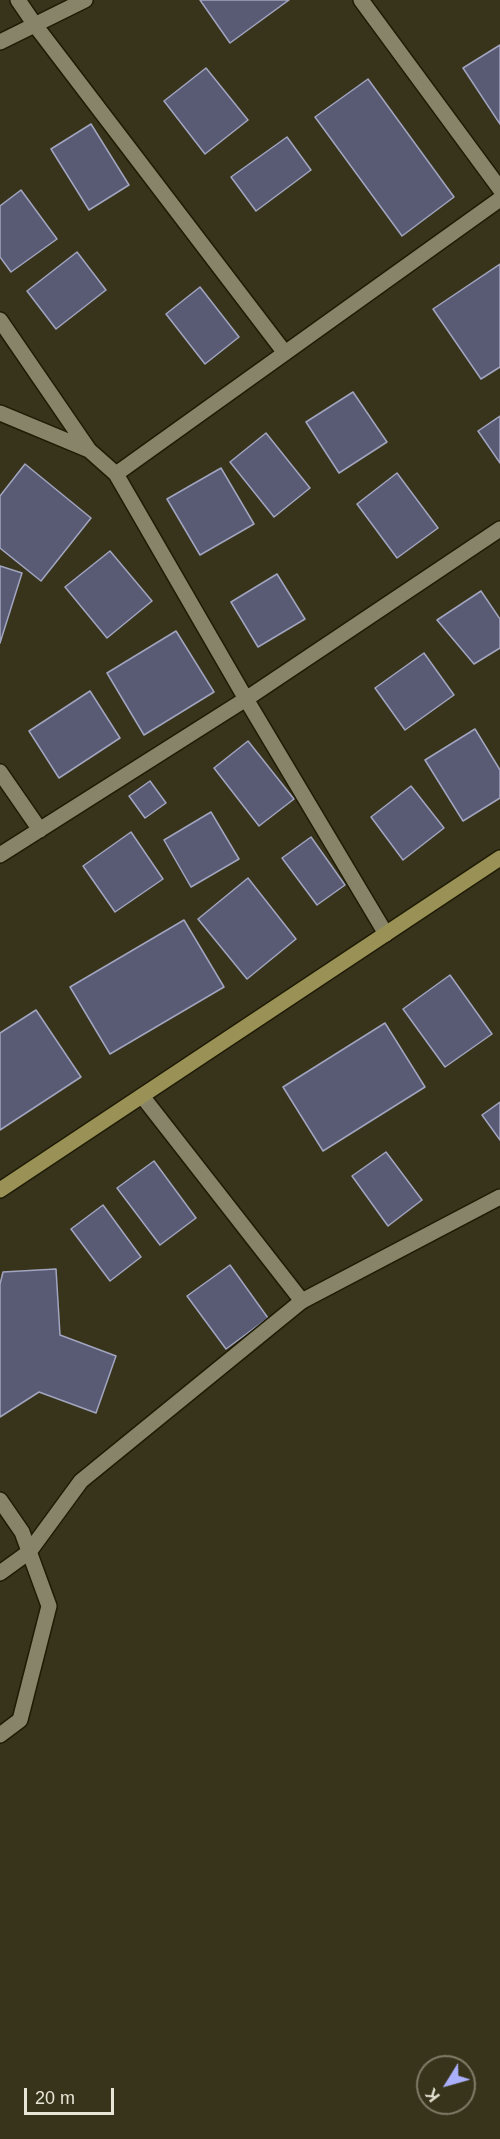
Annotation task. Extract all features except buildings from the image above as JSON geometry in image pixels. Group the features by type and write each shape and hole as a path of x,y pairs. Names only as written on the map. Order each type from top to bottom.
{"main road":[{"path":"0,1190 500,858"}],"street":[{"path":"18,0 285,353"},
{"path":"0,42 85,0"},
{"path":"361,0 500,189"},
{"path":"116,474 500,199"},
{"path":"0,320 89,450 116,474 246,699 387,934"},
{"path":"0,413 89,450"},
{"path":"0,855 246,699 500,529"},
{"path":"0,772 40,830"},
{"path":"142,1096 302,1301"},
{"path":"0,1573 29,1552 81,1481 302,1301 500,1197"},
{"path":"0,1500 22,1532 49,1606 20,1720 0,1735"}]}
